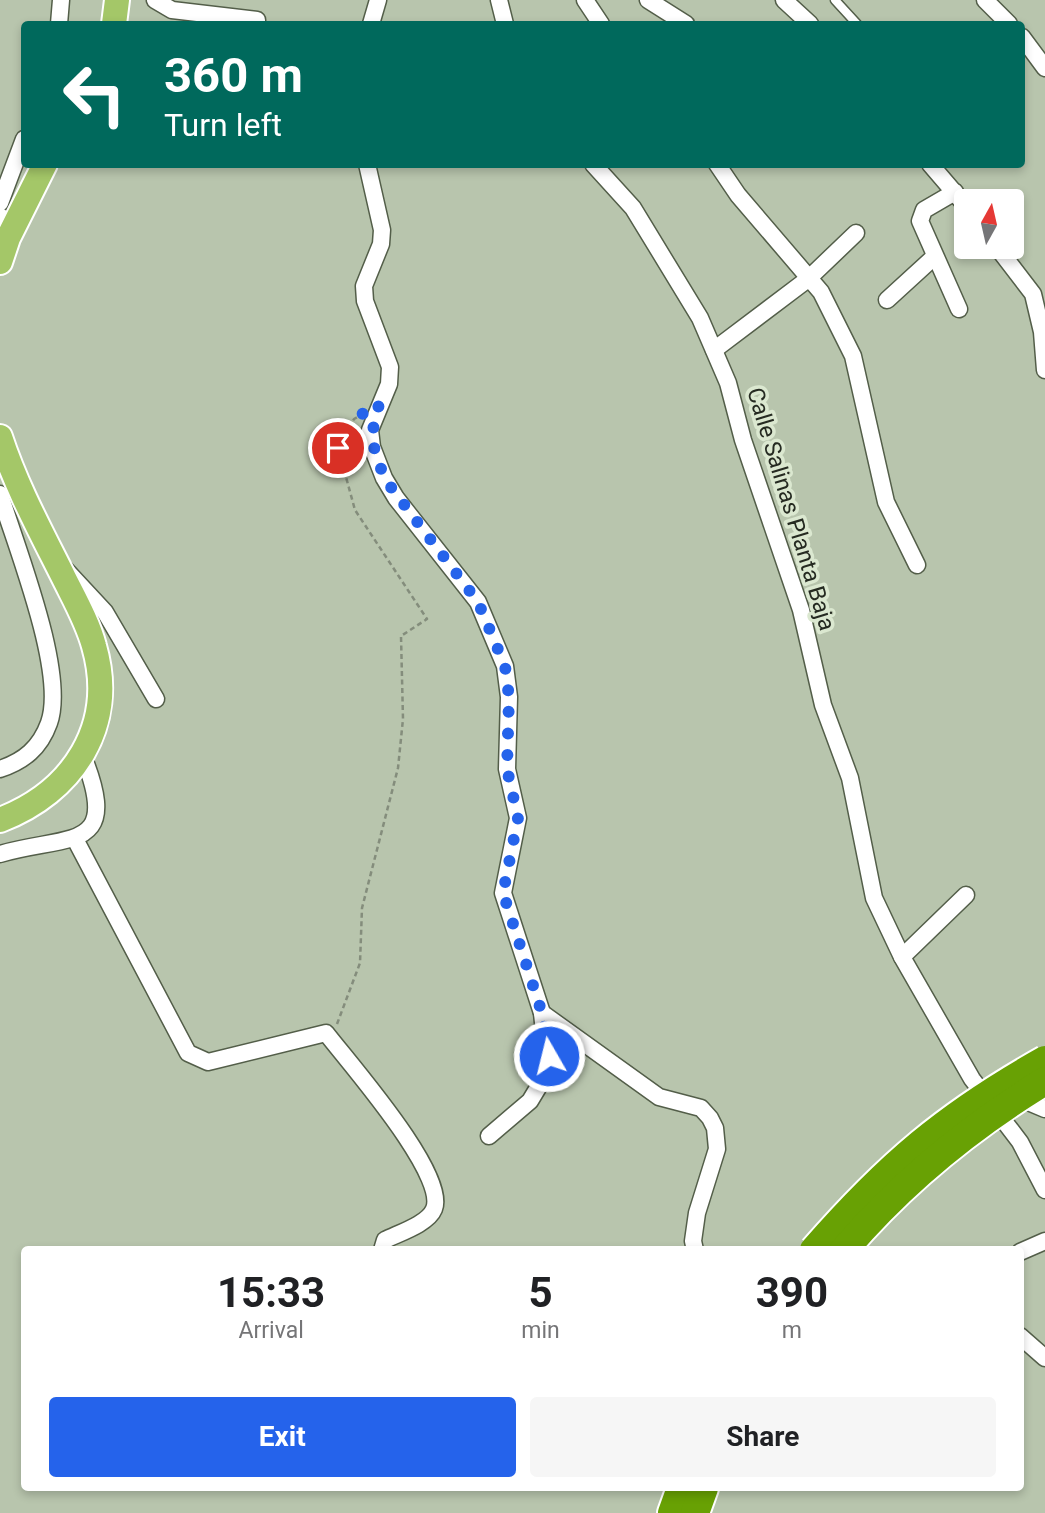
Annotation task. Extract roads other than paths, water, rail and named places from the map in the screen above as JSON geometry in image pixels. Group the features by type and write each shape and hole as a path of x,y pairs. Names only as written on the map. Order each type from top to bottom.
{"highway":[{"path":"818,1246 883,1175 928,1135 965,1107 1045,1060"},
{"path":"848,1246 897,1192 941,1153 1045,1081"},
{"path":"672,1513 680,1491"},
{"path":"695,1513 703,1491"}],"main road":[{"path":"114,21 117,0"},
{"path":"0,262 4,227 43,168"},
{"path":"0,437 5,469 55,561 95,647 98,705 83,756 42,801 0,820"}],"street":[{"path":"59,21 61,0"},
{"path":"155,0 172,10 257,20"},
{"path":"372,21 378,0"},
{"path":"499,0 504,21"},
{"path":"585,0 599,21"},
{"path":"648,0 682,21"},
{"path":"784,0 807,21"},
{"path":"985,0 1006,21"},
{"path":"1025,41 1045,68"},
{"path":"0,203 21,147"},
{"path":"367,168 382,230 381,244 364,286 365,301 390,367 389,384 379,404 371,438 384,478 478,602 505,666 509,697 507,769 518,818 503,893 542,1013 548,1071 530,1101 489,1136"},
{"name":"Calle Salinas Planta Baja","path":"597,168 633,208 700,318 728,383 743,440 801,610 823,705 859,812 867,876 874,898 902,957 972,1080 1020,1142 1045,1190"},
{"path":"720,168 738,195 821,292 853,356 886,502 917,565"},
{"path":"934,168 954,191"},
{"path":"954,193 920,214 920,221 959,309"},
{"path":"714,349 808,279 856,233"},
{"path":"887,300 934,257"},
{"path":"1007,259 1039,299 1045,367"},
{"path":"0,494 50,664 53,705 49,723 39,745 26,758 0,769"},
{"path":"55,561 84,586 105,612 156,699"},
{"path":"0,854 75,839 93,821 98,804 97,790 83,756"},
{"path":"75,839 188,1054 208,1062 326,1033 395,1121 431,1179 436,1204 430,1216 385,1240 383,1246"},
{"path":"902,957 966,895"},
{"path":"542,1013 659,1097 701,1108 710,1118 715,1128 717,1149 697,1213 694,1246"},
{"path":"972,1080 1045,1110"},
{"path":"1024,1250 1045,1241"},
{"path":"1024,1340 1045,1358"}],"lane":[{"path":"835,0 854,21"}]}
